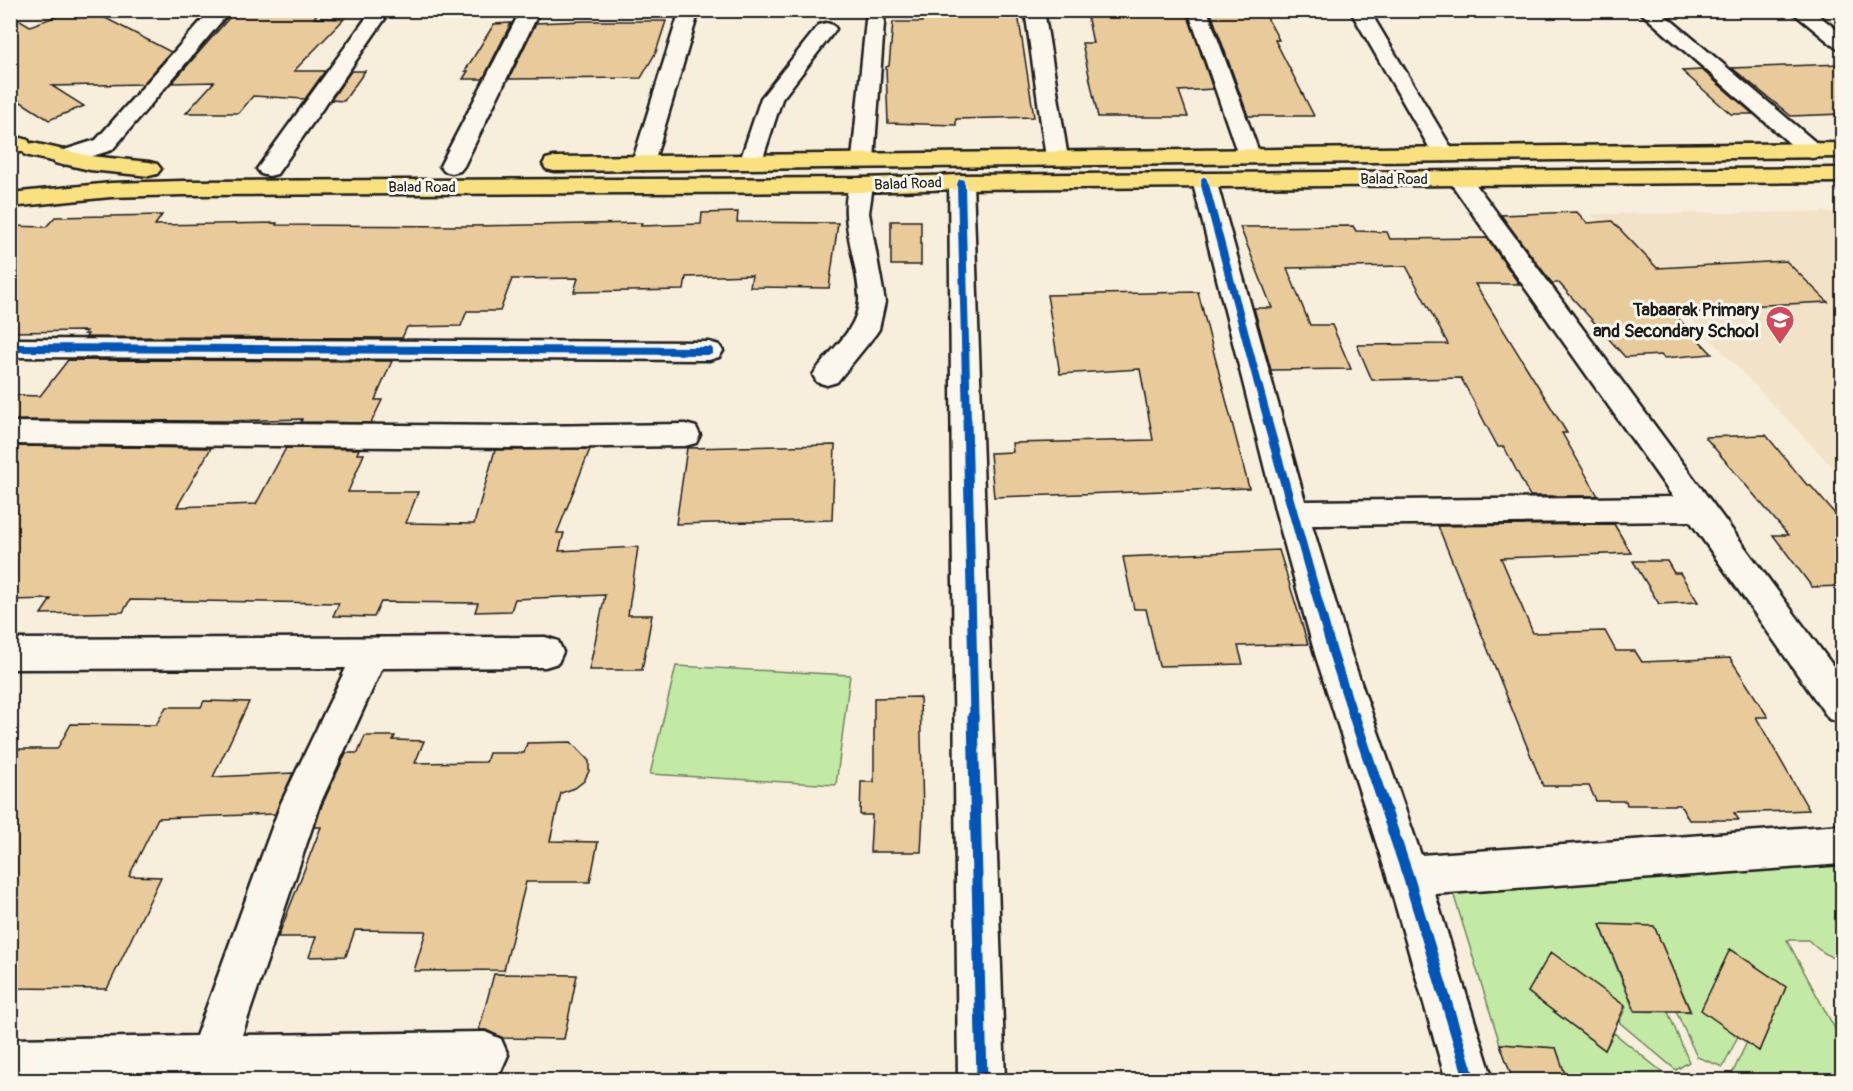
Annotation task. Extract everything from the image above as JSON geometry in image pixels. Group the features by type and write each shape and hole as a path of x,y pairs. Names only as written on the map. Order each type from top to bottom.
{"highway":[{"name":"Balad Road","path":"10,200 111,190 182,188 861,185 1204,180 1452,166 1842,150"},
{"name":"Balad Road","path":"23,154 63,158 114,168 269,169 500,165"},
{"path":"10,189 23,154"},
{"name":"Balad Road","path":"535,165 1249,155 1452,166 1842,175"}],"street":[{"path":"63,158 104,145 222,10"},
{"path":"269,169 382,10"},
{"path":"452,166 531,10"},
{"path":"643,163 690,10"},
{"path":"863,159 876,10"},
{"path":"1034,10 1057,158"},
{"path":"1197,10 1249,155"},
{"path":"1359,10 1452,166 1842,707"},
{"path":"1647,10 1812,151"},
{"path":"1798,10 1842,43"},
{"path":"751,161 772,98 826,29"},
{"path":"1204,180 1292,513 1333,654 1408,876 1470,1080"},
{"path":"961,182 982,1080"},
{"path":"827,375 865,329 872,302 857,213 861,185"},
{"path":"10,348 709,351"},
{"path":"10,433 527,437 685,435"},
{"path":"1292,513 1698,509"},
{"path":"10,654 544,652"},
{"path":"211,1058 301,803 371,653"},
{"path":"1408,876 1842,844"},
{"path":"10,1062 485,1054"}],"shaded area":[{"name":"Tabaarak Primary and Secondary School","path":"1842,212 1842,477 1591,214"}],"green space":[{"path":"676,666 850,675 836,785 650,774"},
{"path":"1810,835 1842,836 1842,964 1808,940 1787,940 1842,1042 1842,1080 1739,1080 1732,1074 1747,1042 1759,1051 1786,987 1731,949 1738,1036 1723,1067 1697,1057 1676,1011 1691,1012 1654,926 1600,925 1634,1011 1668,1012 1689,1062 1676,1070 1619,1022 1626,1007 1551,952 1528,992 1605,1050 1614,1033 1667,1076 1668,1080 1567,1080 1556,1048 1500,1044 1445,867"}],"building":[{"path":"74,10 90,10 171,52 143,84 52,86 84,106 49,120 10,95 10,14 30,26"},
{"path":"236,10 320,10 314,18 344,19 294,71 325,71 305,99 253,96 239,113 186,113 214,82 172,83"},
{"path":"923,10 985,10 985,14 1018,14 1034,117 956,119 956,125 888,123 886,67 889,66 893,22 922,22"},
{"path":"1086,10 1186,10 1213,89 1179,91 1188,117 1098,117 1082,43 1093,43"},
{"path":"1210,10 1263,10 1279,40 1275,40 1314,116 1248,116"},
{"path":"666,21 656,52 641,78 509,79 536,23"},
{"path":"511,23 483,79 463,79 468,71 465,71 494,24"},
{"path":"1842,64 1842,114 1791,116 1732,68"},
{"path":"1702,70 1753,114 1731,114 1682,71"},
{"path":"351,71 365,71 344,101 331,100"},
{"path":"738,212 737,222 838,223 829,288 750,287 752,275 686,277 684,290 574,292 578,278 512,279 500,311 467,311 461,326 407,327 402,338 86,337 88,334 84,334 86,331 10,332 10,226 46,227 55,217 162,215 155,225 277,223 276,225 471,226 642,223 641,226 701,224 702,213"},
{"path":"1577,212 1587,223 1612,221 1657,268 1786,261 1828,302 1722,307 1725,311 1673,313 1712,354 1664,358 1661,355 1625,357 1559,283 1552,283 1501,215"},
{"path":"891,221 921,221 921,265 891,265"},
{"path":"1353,226 1356,231 1387,232 1390,239 1487,238 1519,284 1475,284 1567,433 1562,433 1598,496 1530,496 1504,447 1498,447 1461,378 1372,380 1357,345 1448,344 1406,266 1287,268 1310,325 1332,325 1351,369 1271,370 1254,308 1272,308 1240,227"},
{"path":"1198,292 1249,488 994,497 990,453 1013,452 1012,443 1153,440 1140,369 1060,374 1047,295"},
{"path":"68,360 392,361 375,400 382,400 371,423 301,422 302,419 10,420 10,395 40,396"},
{"path":"1766,435 1807,485 1810,485 1842,522 1842,586 1812,587 1773,535 1788,535 1705,437"},
{"path":"835,445 832,520 676,524 687,448"},
{"path":"10,446 211,448 177,507 256,504 286,448 359,449 357,454 364,454 348,492 418,492 406,523 474,524 495,450 590,449 557,533 564,533 559,551 638,547 628,615 652,615 642,670 589,670 605,595 515,599 511,611 475,612 478,603 381,602 374,617 333,616 339,603 130,600 123,612 41,614 51,599 10,600"},
{"path":"1614,524 1631,553 1501,558 1533,633 1605,631 1616,651 1635,651 1642,662 1730,658 1768,717 1756,717 1809,810 1734,813 1739,820 1689,820 1680,805 1627,805 1626,801 1596,801 1589,786 1543,786 1438,526"},
{"path":"1279,550 1308,644 1238,646 1243,664 1159,666 1146,609 1134,609 1123,557"},
{"path":"1633,561 1667,561 1674,573 1680,573 1698,602 1659,604"},
{"path":"920,697 923,814 921,852 870,852 872,815 860,815 861,782 874,782 874,698"},
{"path":"204,701 249,702 213,777 293,773 275,814 158,818 129,876 161,877 107,989 10,988 10,749 57,749 71,724 156,725 166,707 201,707"},
{"path":"365,736 395,736 393,740 424,741 415,763 486,762 489,753 524,753 527,743 571,742 589,761 589,771 584,781 575,788 561,793 550,841 598,842 590,882 526,882 504,970 414,971 426,931 355,930 346,956 309,957 316,937 278,937 321,827 315,827 322,805 346,753 358,753"},
{"path":"1600,924 1654,926 1690,1011 1635,1011"},
{"path":"1730,949 1786,987 1759,1051 1701,1010"},
{"path":"1551,952 1625,1006 1605,1050 1528,992"},
{"path":"494,974 577,975 564,1039 503,1038 486,1030 479,1030"},
{"path":"1500,1044 1556,1048 1567,1080 1513,1080"}],"cycle path":[{"path":"1204,180 1292,513 1333,654 1408,876 1470,1080"},
{"path":"961,182 982,1080"},
{"path":"10,348 709,351"}],"place":[{"name":"Tabaarak Primary and Secondary School","path":"1780,346"}]}
